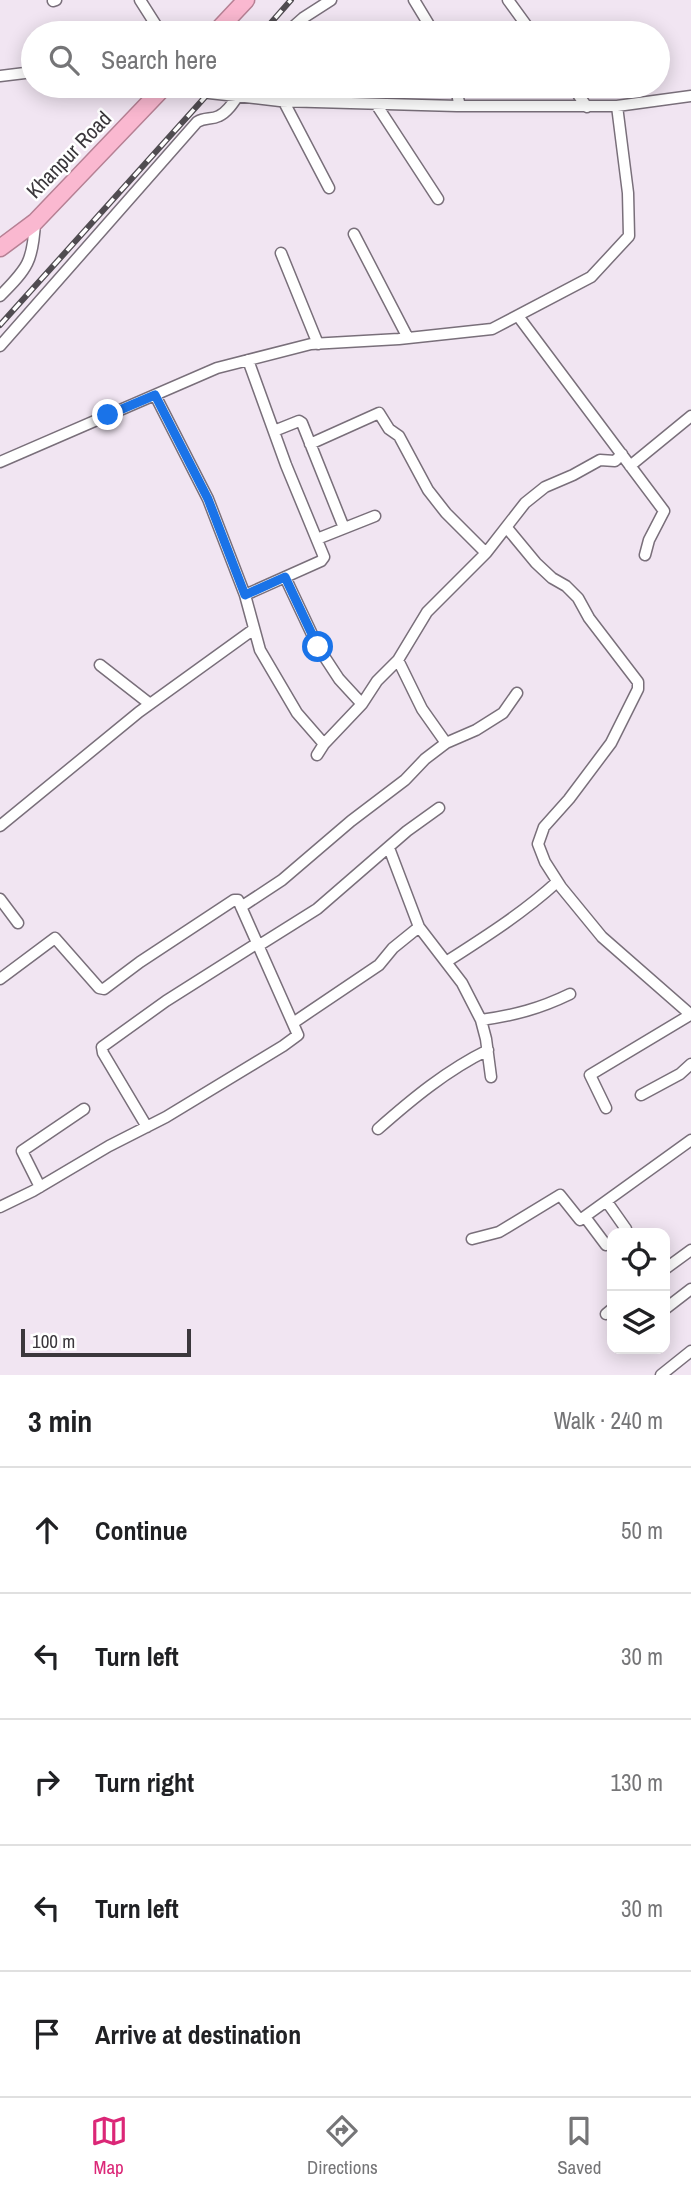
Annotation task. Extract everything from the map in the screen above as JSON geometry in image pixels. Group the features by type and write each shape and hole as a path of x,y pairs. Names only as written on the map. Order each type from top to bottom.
{"highway":[{"path":"226,21 246,0"},
{"name":"Khanpur Road","path":"0,248 35,222 150,98"}],"street":[{"path":"140,0 153,21"},
{"path":"300,21 331,0"},
{"path":"414,0 427,21"},
{"path":"508,0 523,21"},
{"path":"0,76 21,73"},
{"path":"253,98 284,102 587,107 617,106 691,96"},
{"path":"0,346 197,122 224,113 235,98"},
{"path":"458,98 460,106"},
{"path":"581,98 587,107"},
{"path":"284,102 329,188"},
{"path":"376,104 438,199"},
{"path":"0,462 217,368 318,344 492,329 592,277 629,236 628,192 617,106"},
{"path":"0,296 29,262 33,251 35,222"},
{"path":"354,234 408,338"},
{"path":"281,253 318,344"},
{"path":"518,316 664,510 649,540 645,555"},
{"path":"245,595 321,561 324,557 248,360"},
{"path":"155,395 208,499 245,595 260,650 298,713 324,744"},
{"path":"310,444 379,413 389,429 399,436 428,491 486,553"},
{"path":"631,467 691,416"},
{"path":"274,431 299,421 302,423 344,528"},
{"path":"317,755 362,704 377,681 398,660 427,612 484,558 525,503 545,487 600,460 615,461 622,454"},
{"path":"317,539 375,516"},
{"path":"507,528 552,578 566,586 578,598 589,618 638,682 638,689 611,743 544,827 538,844 557,882 602,937 691,1015 590,1075 606,1108"},
{"path":"285,577 318,647 339,679 362,704"},
{"path":"0,826 150,704 254,629"},
{"path":"398,660 422,709 446,743"},
{"path":"100,664 150,704"},
{"path":"241,907 282,880 351,821 405,780 425,759 446,743 476,730 503,713 517,694"},
{"path":"147,1127 102,1048 166,1001 317,909 407,831 439,808"},
{"path":"389,848 419,927 462,983 481,1020 491,1077"},
{"path":"446,962 505,924 557,882"},
{"path":"0,899 18,923"},
{"path":"0,979 55,938 99,988 104,989 234,900 238,900 298,1035 147,1127 0,1207"},
{"path":"293,1023 379,965 393,948 419,927"},
{"path":"481,1020 543,1007 570,993"},
{"path":"377,1129 454,1069 488,1050"},
{"path":"640,1095 680,1074 691,1063"},
{"path":"40,1187 22,1151 84,1109"},
{"path":"472,1239 499,1232 560,1195 580,1220 691,1140"},
{"path":"607,1202 626,1228"},
{"path":"585,1217 606,1245"},
{"path":"670,1265 691,1250"},
{"path":"670,1305 691,1289"},
{"path":"661,1375 691,1352"}],"railway":[{"path":"273,21 291,0"},
{"path":"0,325 204,98"}],"route":[{"path":"108,415 155,395 208,499 245,595 285,577 318,647"}]}
